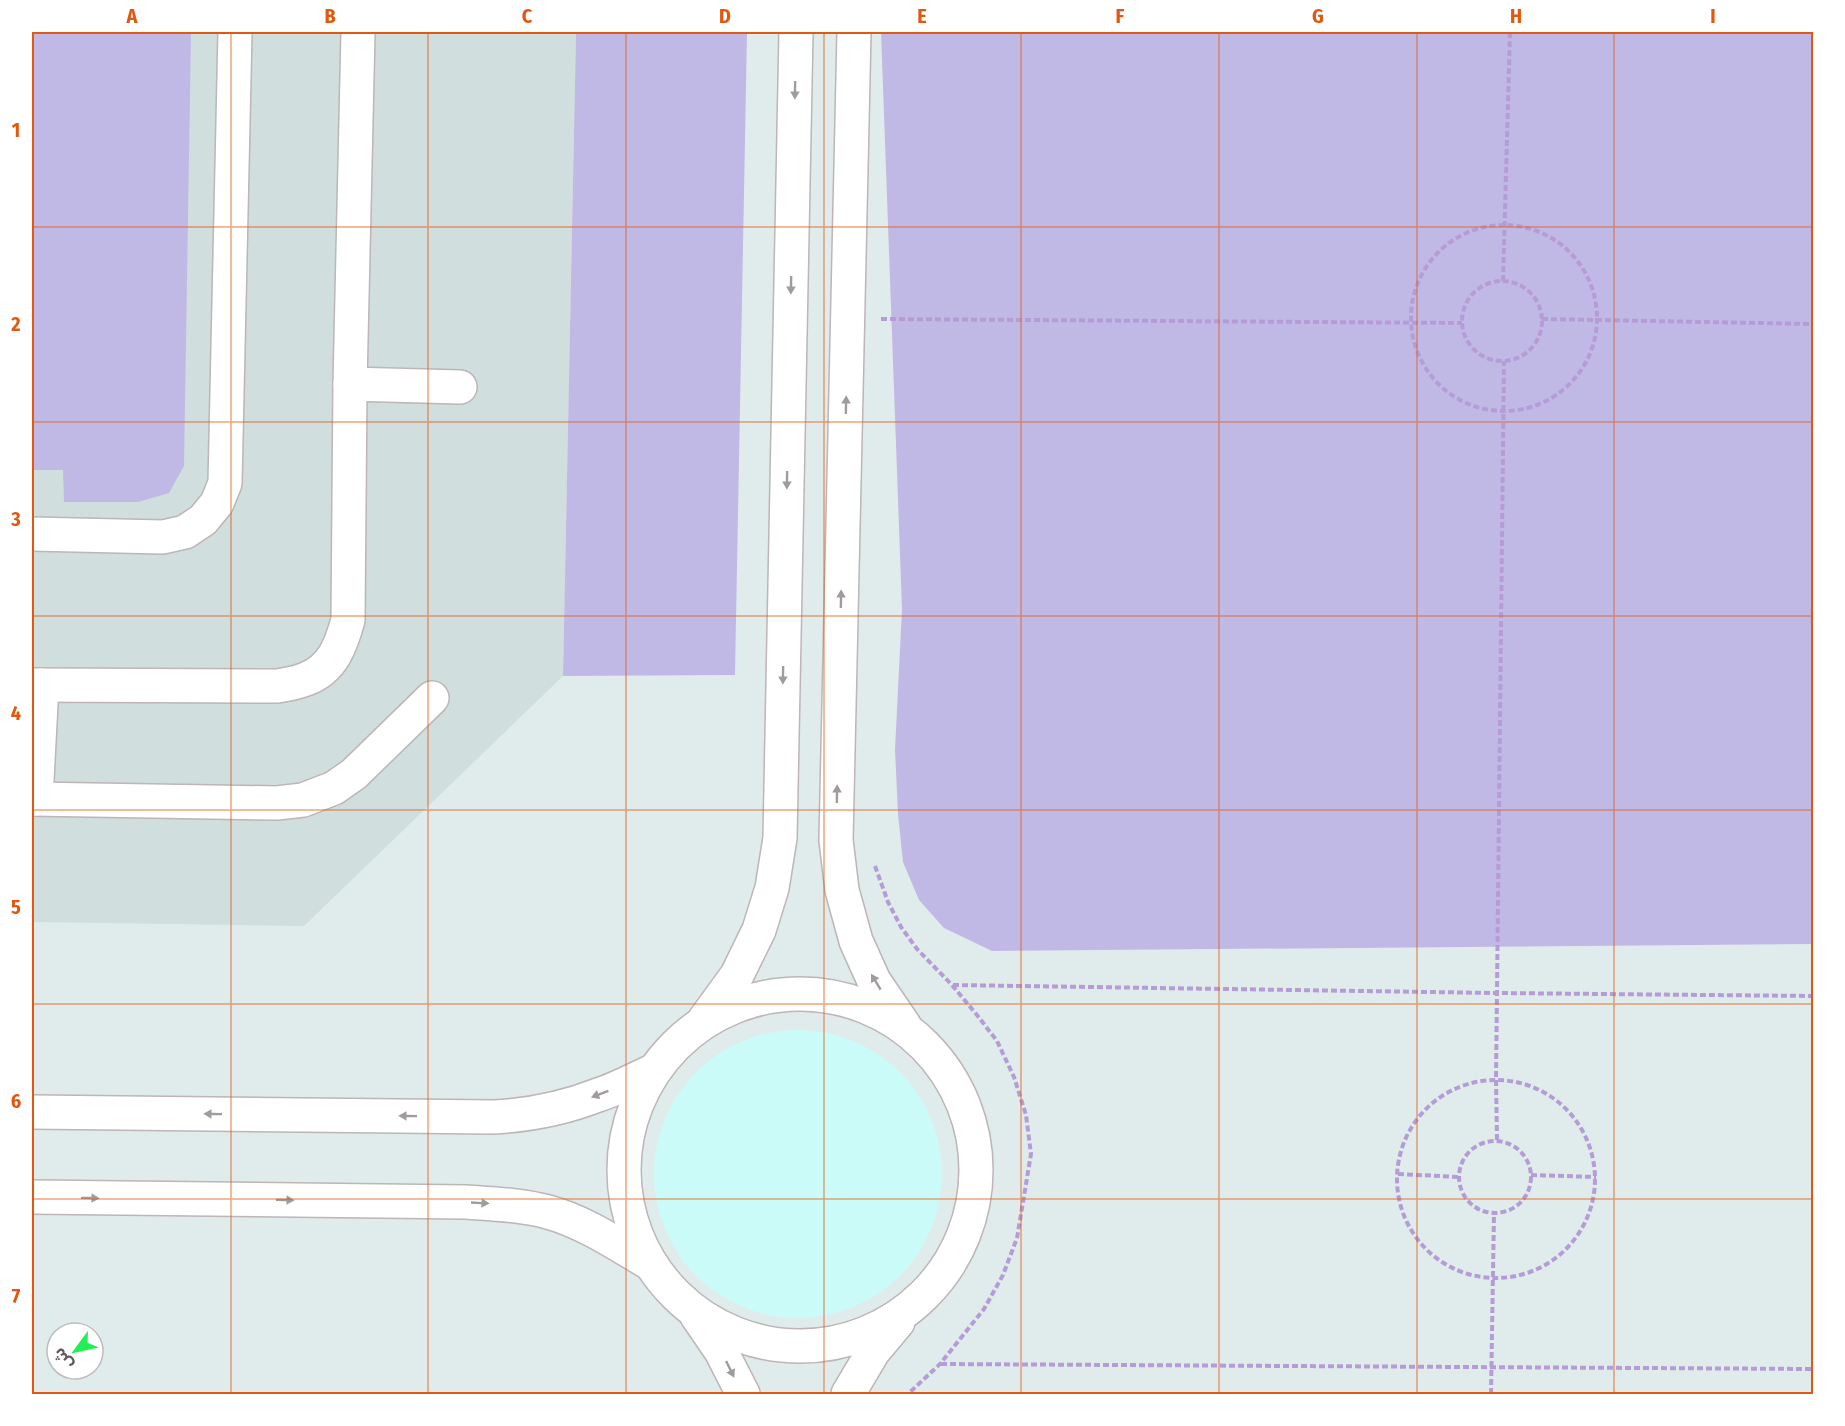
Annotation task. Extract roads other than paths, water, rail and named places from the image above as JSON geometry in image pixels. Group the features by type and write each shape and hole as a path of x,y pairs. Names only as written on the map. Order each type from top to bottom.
{"street":[{"path":"32,534 164,537 185,531 204,520 217,503 225,483 235,32"},
{"path":"358,32 350,384 348,620 339,649 324,668 307,679 278,686 37,685 34,799 277,803 303,800 334,788 354,774 432,698"},
{"path":"743,1395 721,1351 692,1310 651,1264 630,1217 623,1167 631,1116 654,1071 676,1044 704,1021 737,975 759,930 772,888 780,838 796,32"},
{"path":"848,1395 873,1352 907,1312 939,1280 963,1240 975,1196 975,1149 964,1105 941,1064 909,1031 874,981 856,941 842,890 836,840 854,32"},
{"path":"350,384 460,387"},
{"path":"704,1021 753,999 808,993 861,1004 909,1031"},
{"path":"32,1112 504,1117 561,1107 599,1095 654,1071"},
{"path":"32,1197 466,1202 510,1205 550,1213 587,1227 651,1264"},
{"path":"692,1310 732,1333 776,1345 822,1346 867,1334 907,1312"}]}
